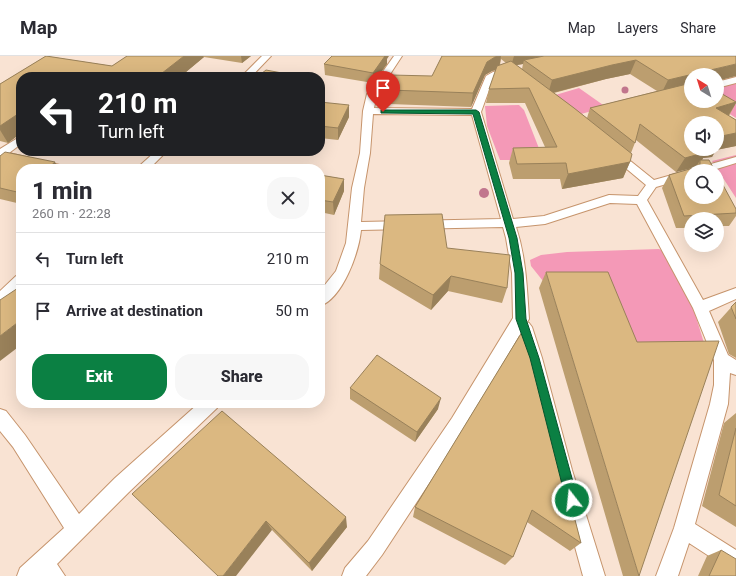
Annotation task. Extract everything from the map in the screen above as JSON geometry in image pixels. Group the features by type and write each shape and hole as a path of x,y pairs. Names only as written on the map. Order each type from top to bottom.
{"street":[{"path":"251,72 267,56"},
{"path":"325,295 342,274 353,243 358,188 365,153 368,112 372,94 398,56"},
{"path":"498,64 520,80"},
{"path":"523,68 496,74 488,78 476,112 513,238 519,273 521,319 534,358 563,470 594,576"},
{"path":"724,83 736,80"},
{"path":"368,112 476,112"},
{"path":"16,143 0,154 43,164"},
{"path":"604,144 652,184"},
{"path":"148,164 156,156"},
{"path":"722,164 736,160"},
{"path":"641,200 652,184 684,175"},
{"path":"355,226 532,222 546,220 609,199 641,200"},
{"path":"641,200 729,364 684,528 667,576"},
{"path":"0,300 16,285"},
{"path":"700,308 736,293"},
{"path":"353,576 374,548 458,424 521,319"},
{"path":"42,572 77,529 122,484 206,408"},
{"path":"0,417 19,442 77,529"},
{"path":"684,528 736,562"}],"shaded area":[{"path":"736,82 736,118 720,108 724,108 724,85"},
{"path":"579,88 606,107 574,116 552,96"},
{"path":"519,105 524,110 540,151 514,160 500,160 487,126 485,106"},
{"path":"736,155 736,198 724,180 724,164 714,164 712,161"},
{"path":"659,249 672,255 693,307 704,343 634,349 562,282 543,281 531,266 530,260 541,255 567,252"}],"building":[{"path":"46,56 112,66 127,56 184,56 163,72 20,72"},
{"path":"332,56 385,56 373,73 324,64"},
{"path":"442,56 499,56 487,62 473,93 389,90 391,75 432,76"},
{"path":"544,56 736,56 736,64 719,68 684,68 684,76 668,80 636,60 552,80 524,60"},
{"path":"511,61 632,154 630,162 568,174 566,163 517,164 513,148 557,147 529,88 489,89 497,66"},
{"path":"266,70 277,72 263,72"},
{"path":"16,74 16,115 0,126 0,84"},
{"path":"684,85 684,108 716,108 736,120 736,133 724,136 724,116 684,116 684,156 692,156 685,158 640,124 635,143 590,108"},
{"path":"724,95 736,102 724,106"},
{"path":"325,103 349,105 338,128 325,127"},
{"path":"5,152 16,154 16,156 25,156 55,162 53,164 16,164 16,192 0,188 0,156"},
{"path":"700,160 709,160 711,164 700,164"},
{"path":"684,171 684,204 724,204 724,187 736,209 736,213 684,212 684,216 669,175"},
{"path":"325,176 344,179 333,202 325,201"},
{"path":"442,214 447,248 510,255 507,288 451,276 433,295 380,264 385,215"},
{"path":"546,272 608,272 637,342 719,341 639,576"},
{"path":"16,289 16,324 0,336 0,300"},
{"path":"736,302 736,319 731,307"},
{"path":"525,327 581,543 532,510 513,557 415,507"},
{"path":"377,355 441,398 417,432 350,388"},
{"path":"222,411 346,517 309,563 266,521 223,576 218,576 132,494"},
{"path":"736,428 736,506 719,495"},
{"path":"721,550 736,559 736,576 709,576"}],"route":[{"path":"383,112 476,112 513,238 519,273 521,319 534,358 572,500"}]}
